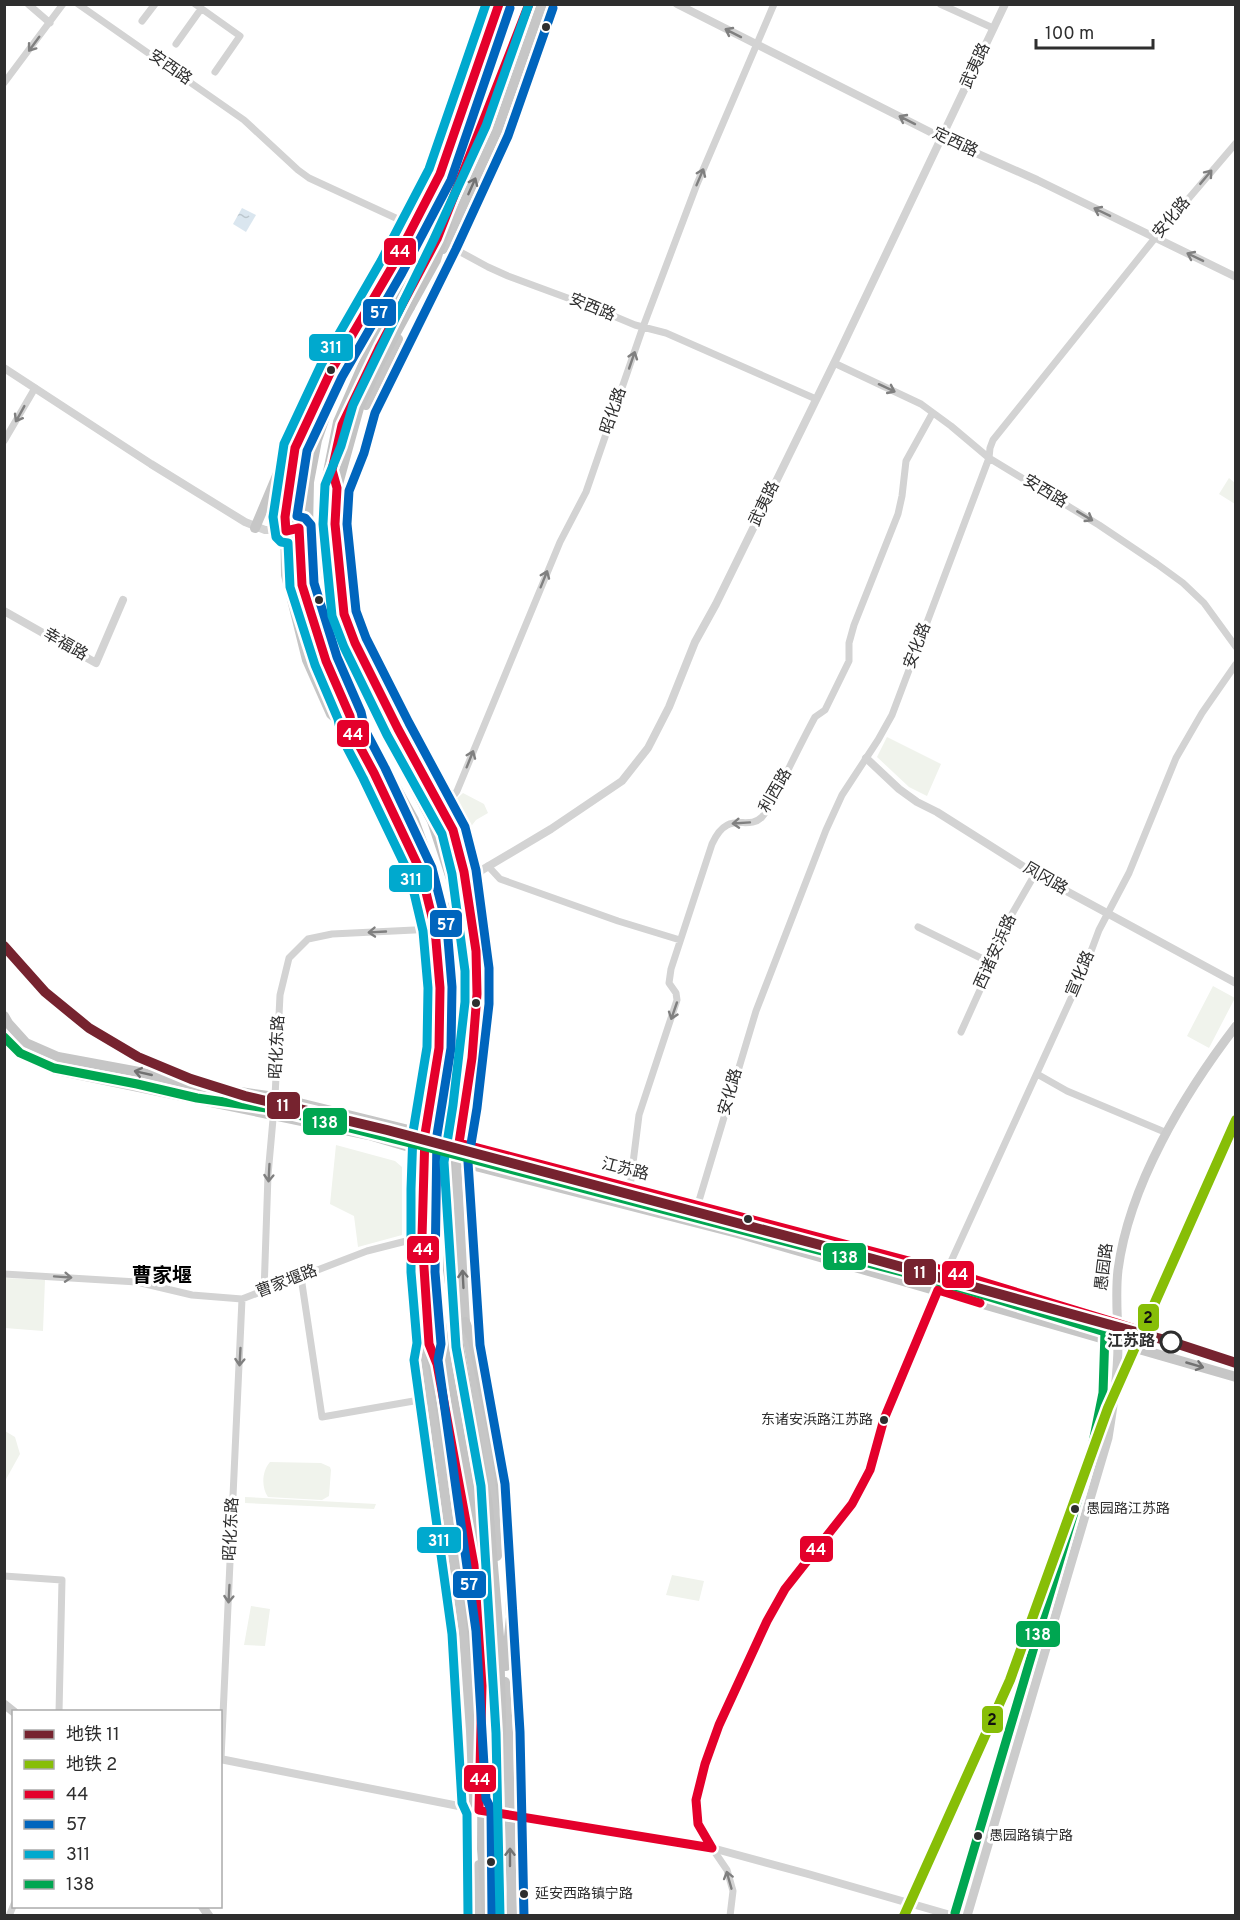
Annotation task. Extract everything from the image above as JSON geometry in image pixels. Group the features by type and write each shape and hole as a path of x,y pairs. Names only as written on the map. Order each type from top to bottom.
{"highway":[{"path":"353,734 331,698 314,657 303,618 295,576 293,493 304,442 318,404 426,221 480,100 510,4"},
{"path":"503,1916 497,1835 501,1717 499,1637 488,1506 460,1352 448,1270 448,1149 460,1070 465,993 459,921 451,879 432,821 354,674 336,621 326,575 323,534 327,477 338,422 369,351 423,261 456,192 488,121 528,4"},
{"path":"337,488 359,408 379,364 436,260 456,192"},
{"path":"348,354 317,440 309,482 308,529 313,579 327,641 341,681 368,737 414,820 431,866 447,927 451,998 434,1145 434,1270 445,1353 473,1507 482,1587 487,1664 483,1720 482,1849 487,1916"},
{"path":"465,1323 475,1351 496,1451 507,1538 511,1617 501,1717"},
{"path":"429,1344 434,1396 457,1505 483,1720"}],"main road":[{"path":"480,1916 479,1810 482,1686 474,1564 437,1364 429,1344 422,1237 425,1134 439,1048 440,988 435,929 421,872 353,734 350,716 326,661 302,585 299,528 302,476 317,416 440,174 500,4"},
{"path":"337,488 332,470 342,425 380,346 441,242 528,4"},
{"path":"512,1916 508,1733 493,1485 465,1323 456,1161 465,1107 477,1003 477,970 464,872 453,830 398,729 344,614 335,524 337,488 352,450 364,409 441,242 497,131 542,4"},
{"path":"494,98 519,69"},
{"path":"348,354 331,371 295,448 285,531 286,575 307,660 331,714 353,734"},
{"path":"255,528 293,438 301,422 313,407"},
{"name":"江苏路","path":"6,1024 26,1043 58,1057 199,1086 275,1097 698,1204 947,1271 1236,1362"},
{"name":"愚园路","path":"967,1916 1101,1465 1112,1413 1118,1343 1116,1302 1123,1241 1134,1205 1154,1158 1179,1110 1212,1057 1236,1026"},
{"name":"江苏路","path":"4,1039 27,1057 52,1069 369,1135 456,1161 737,1233 1236,1377"},
{"path":"434,1396 461,1611 471,1731 474,1803 479,1810"},
{"path":"453,1547 470,1544"},
{"path":"461,1611 477,1610"}],"street":[{"path":"28,4 50,23"},
{"path":"4,83 63,4"},
{"name":"安西路","path":"78,4 244,120 309,178 413,226"},
{"path":"142,21 155,4"},
{"name":"定西路","path":"677,4 942,138 1037,180 1236,277"},
{"name":"昭化路","path":"443,811 457,791 560,542 586,492 643,327 697,184 774,4"},
{"path":"940,4 993,28"},
{"name":"武夷路","path":"435,929 465,886 488,866 551,829 622,781 648,748 669,707 695,642 716,604 834,363 1005,4"},
{"path":"176,44 198,7 240,36 215,72"},
{"name":"安化路","path":"698,1204 756,1011 826,830 842,795 886,728 892,715 989,458 993,440 1155,238 1236,143"},
{"name":"安西路","path":"441,242 508,276 643,327 666,333 816,399"},
{"name":"安西路","path":"834,363 921,404 989,458 1099,525 1183,583 1204,603 1236,647"},
{"path":"4,368 151,464 255,528 285,531 318,524 335,524"},
{"path":"4,441 35,388"},
{"name":"利西路","path":"630,1187 639,1114 676,1005 677,997 670,987 669,978 715,838 729,824 755,821 762,817 815,717 825,710 849,662 849,643 854,625 900,505 906,462 932,414"},
{"name":"幸福路","path":"4,610 96,663 123,600"},
{"name":"宣化路","path":"730,1916 733,1891 727,1870 698,1824 696,1800 705,1764 719,1725 767,1621 785,1589 852,1504 870,1470 888,1408 938,1290 1084,970 1107,913 1129,873 1168,777 1184,742 1202,712 1236,664"},
{"name":"凤冈路","path":"866,758 899,789 917,802 937,812 1035,874 1236,983"},
{"path":"488,866 500,879 618,921 680,940"},
{"name":"西诸安浜路","path":"961,1032 989,969 989,962 1012,914 1035,874"},
{"path":"918,927 989,962"},
{"name":"昭化东路","path":"264,1292 280,995 289,958 308,939 332,934 435,929"},
{"path":"1037,1074 1067,1091 1167,1133"},
{"name":"曹家堰路","path":"4,1274 137,1282 192,1295 242,1299 367,1251 422,1237"},
{"path":"301,1277 322,1417 434,1396"},
{"name":"昭化东路","path":"222,1737 242,1299"},
{"path":"6,1578 62,1580 59,1710"},
{"path":"222,1759 510,1816 712,1848 954,1916"}],"shaded area":[{"path":"1229,478 1235,483 1235,504 1219,494"},
{"path":"887,737 941,764 927,796 909,787 877,757"},
{"path":"463,793 484,804 488,813 476,820 466,833 460,833 450,815 454,801"},
{"path":"1213,986 1235,998 1209,1048 1187,1036"},
{"path":"336,1145 395,1161 402,1167 402,1235 358,1247 354,1216 330,1204"},
{"path":"5,1278 45,1280 43,1331 5,1328"},
{"path":"5,1431 15,1437 20,1454 5,1481"},
{"path":"270,1462 321,1463 330,1467 329,1496 322,1500 268,1497 263,1479"},
{"path":"245,1497 376,1504 374,1509 245,1503"},
{"path":"672,1575 704,1581 699,1601 666,1595"},
{"path":"251,1606 270,1609 265,1646 244,1645"}],"water":[{"path":"242,208 256,215 246,232 233,224"}],"metro line":[{"name":"11","path":"4,946 45,992 89,1028 138,1057 191,1079 245,1096 387,1130 873,1259 1172,1342 1236,1363"},
{"name":"2","path":"904,1916 1010,1680 1108,1408 1236,1120"}],"transit line":[{"name":"311","path":"468,1916 467,1814 462,1803 452,1634 414,1360 417,1343 411,1272 411,1189 413,1132 427,1047 428,988 423,931 410,876 342,738 338,719 315,665 290,587 288,543 281,542 276,537 273,517 284,444 321,365 381,261 429,169 486,4"},
{"name":"44","path":"499,4 440,174 392,267 331,371 295,448 285,517 286,531 299,528 302,585 326,661 350,716 353,734 421,872 435,929 440,988 439,1048 425,1134 422,1237 429,1344 437,1364 474,1565 482,1686 479,1810 712,1848"},
{"name":"44","path":"529,4 437,239 380,346 342,425 332,470 337,488 335,524 344,614 355,643 398,729 453,830 464,872 476,951 477,994 472,1058 459,1143 947,1271 1236,1362"},
{"name":"311","path":"500,1916 496,1733 481,1486 456,1347 444,1162 465,1002 465,971 452,874 442,834 387,735 344,647 332,616 323,524 325,485 341,446 353,405 486,126 529,4"},
{"name":"57","path":"492,1915 491,1809 486,1799 476,1631 438,1360 441,1344 435,1272 437,1135 451,1048 452,987 447,927 432,868 365,730 361,712 337,657 314,583 311,525 305,518 297,516 307,451 342,377 402,273 451,180 510,8"},
{"name":"57","path":"524,1916 520,1732 505,1484 480,1345 468,1162 477,1108 489,1004 489,968 476,870 465,827 366,638 356,611 347,524 349,491 364,453 375,413 456,249 508,136 553,8"},
{"name":"138","path":"4,1037 20,1053 54,1068 197,1098 273,1109 422,1146 944,1283 1105,1332 1103,1393 1089,1462 955,1913"},
{"name":"44","path":"712,1848 698,1824 696,1800 705,1764 719,1725 767,1621 785,1589 852,1504 870,1470 884,1419 938,1290 980,1303"}],"place":[{"name":"江苏路","path":"1171,1342"},
{"name":"东诸安浜路江苏路","path":"884,1420"},
{"name":"愚园路江苏路","path":"1075,1509"},
{"name":"愚园路镇宁路","path":"978,1836"},
{"name":"延安西路镇宁路","path":"524,1894"}],"district":[{"name":"曹家堰","path":"162,1277"}]}
